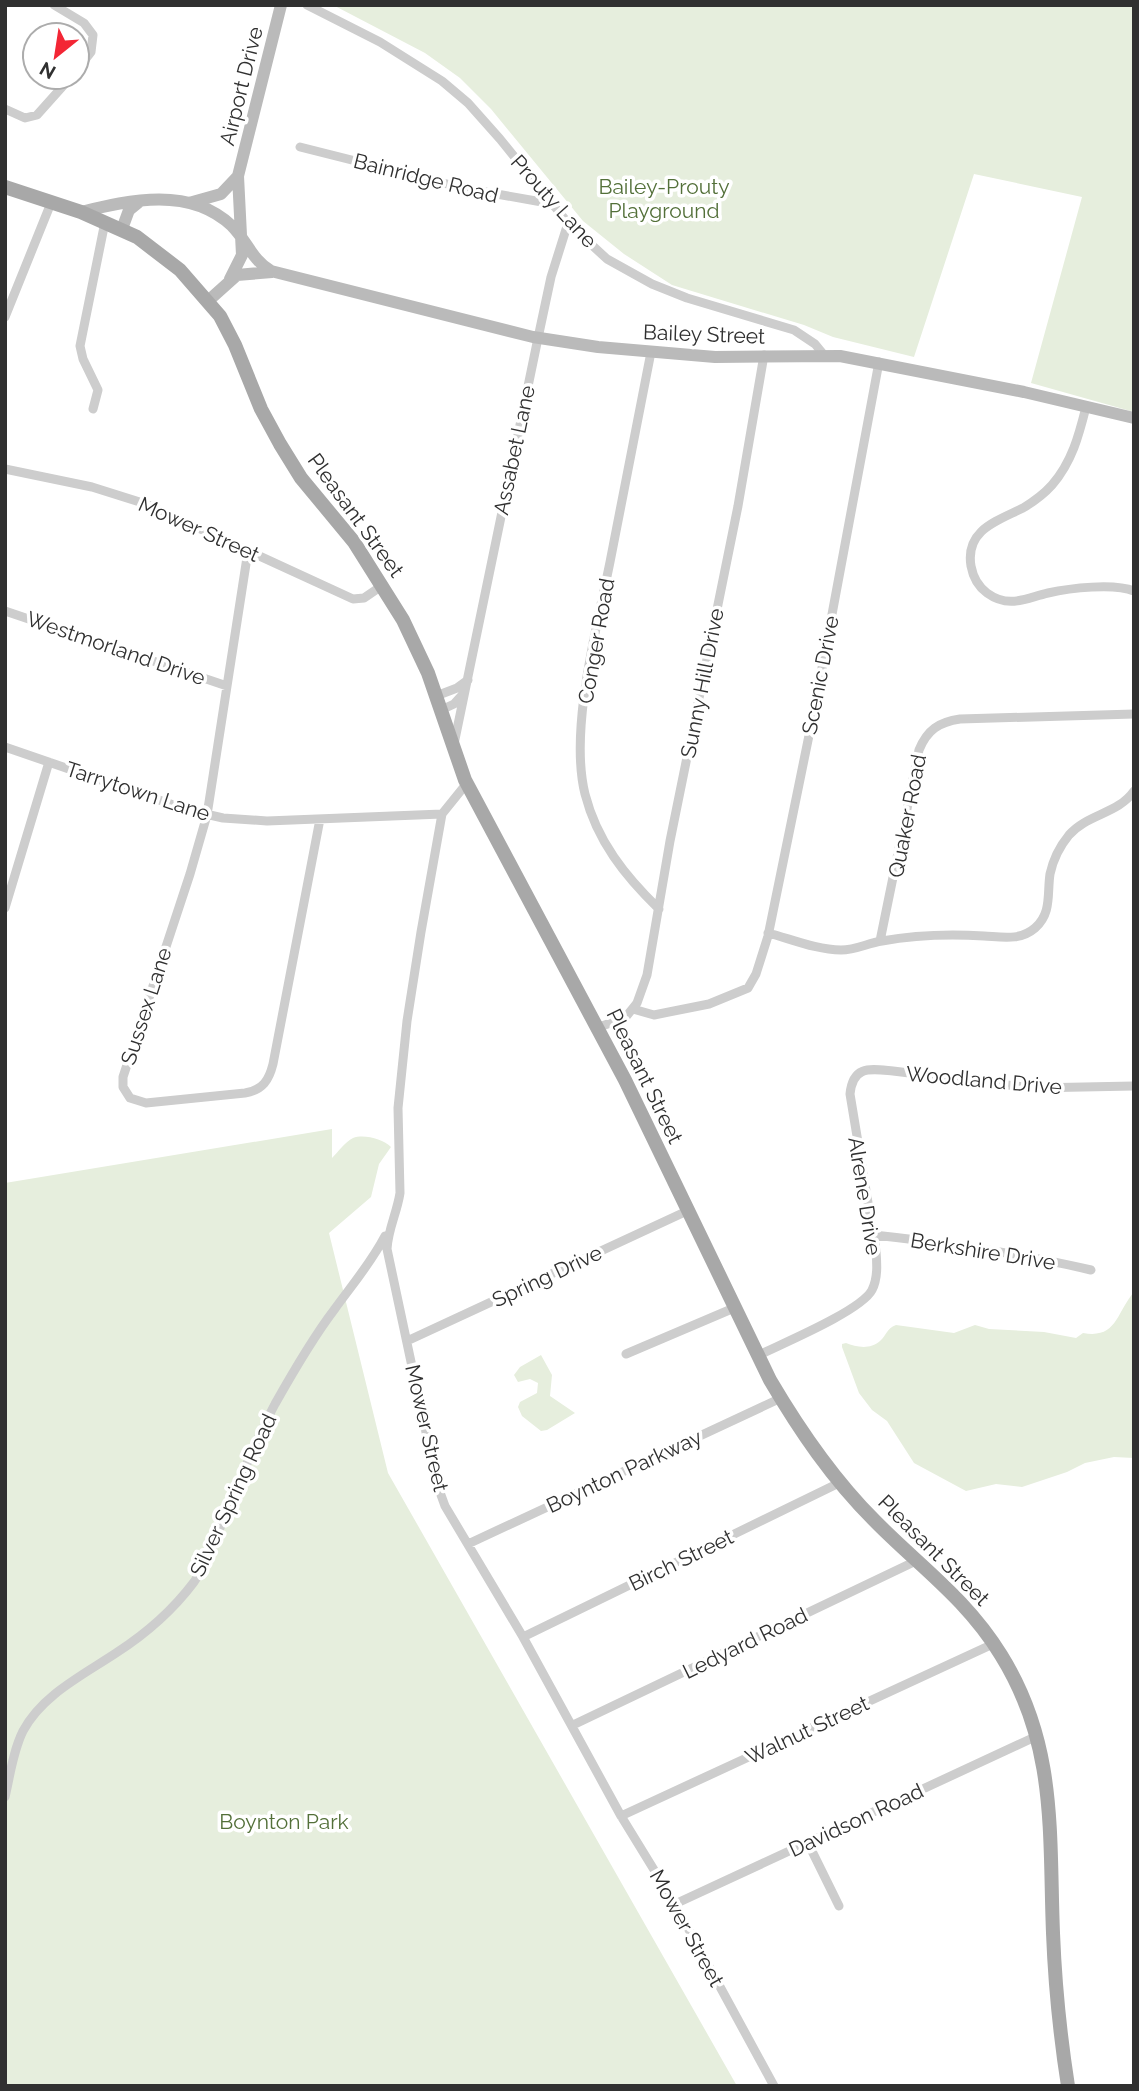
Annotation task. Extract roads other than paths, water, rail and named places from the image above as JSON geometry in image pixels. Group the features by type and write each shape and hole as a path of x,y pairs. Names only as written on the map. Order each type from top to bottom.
{"main road":[{"name":"Pleasant Street","path":"5,187 81,212 122,229 169,260 208,301 230,335 261,409 280,444 301,478 354,542 403,620 436,696 467,783 598,1027 757,1356 780,1398 839,1483 889,1535 952,1591 993,1644 1015,1679 1037,1737 1048,1793 1055,1979 1058,2020 1069,2086"}],"street":[{"path":"54,5 81,21"},
{"name":"Airport Drive","path":"230,279 241,260 238,176 281,5"},
{"name":"Prouty Lane","path":"307,5 405,56 468,103 568,223 607,259 687,299 794,330 815,344 824,355"},
{"path":"91,32 91,53"},
{"path":"5,110 23,117 34,117 42,112 59,91"},
{"name":"Bainridge Road","path":"300,146 463,188 516,200 553,204"},
{"name":"Airport Drive","path":"189,203 221,194 238,176"},
{"path":"122,229 129,210 144,199"},
{"name":"Airport Drive","path":"81,212 144,199 189,203 232,226 241,239"},
{"path":"5,317 51,202"},
{"path":"93,409 98,390 83,359 80,346 105,222"},
{"name":"Assabet Lane","path":"453,747 551,276 568,223"},
{"name":"Bailey Street","path":"241,239 258,261 276,272"},
{"name":"Bailey Street","path":"230,279 245,272 276,272 538,338 715,357 824,355 879,362 1134,418"},
{"path":"208,301 230,279"},
{"name":"Conger Road","path":"651,352 588,676 580,738 580,766 585,794 606,848 635,886 659,909"},
{"name":"Sunny Hill Drive","path":"633,1009 647,975 670,841 738,506 764,355"},
{"name":"Scenic Drive","path":"633,1009 654,1015 709,1004 740,992 750,984 756,974 768,933 814,711 879,362"},
{"path":"1086,407 1074,448 1059,475 1045,492 1030,504 992,522 981,531 971,550 972,571 983,590 1008,602 1023,602 1049,592 1066,590 1115,587 1134,591"},
{"name":"Mower Street","path":"5,468 79,484 133,500 353,599 364,598 383,585"},
{"name":"Sussex Lane","path":"248,551 207,815 123,1077 125,1093 133,1100 140,1103 251,1092 261,1088 268,1079 320,819"},
{"name":"Westmorland Drive","path":"5,611 227,686"},
{"path":"436,696 457,688 468,680"},
{"path":"441,710 458,701 465,691"},
{"name":"Quaker Road","path":"880,941 919,750 929,732 937,725 960,719 1134,715"},
{"name":"Tarrytown Lane","path":"5,747 207,815 244,821 442,814"},
{"path":"5,908 49,762"},
{"name":"Mower Street","path":"467,783 442,814 407,1021 398,1108 400,1193 388,1229 387,1250 437,1483 445,1506 523,1637 621,1816 675,1904 774,2086"},
{"path":"768,933 839,950 859,948 880,941 966,935 1011,938 1030,931 1039,924 1047,910 1051,869 1063,843 1084,822 1122,804 1134,791"},
{"path":"598,1027 625,1018 633,1009"},
{"name":"Woodland Drive","path":"850,1094 853,1078 861,1072 871,1070 1033,1088 1134,1086"},
{"name":"Alrene Drive","path":"757,1356 867,1298 873,1287 877,1274 874,1234 850,1094"},
{"name":"Spring Drive","path":"407,1341 687,1211"},
{"name":"Silver Spring Road","path":"5,1797 23,1731 44,1704 76,1678 145,1632 170,1610 193,1583 211,1552 274,1406 332,1312 370,1262 388,1229"},
{"name":"Berkshire Drive","path":"874,1234 1037,1258 1091,1270"},
{"path":"626,1354 734,1308"},
{"name":"Boynton Parkway","path":"468,1545 780,1398"},
{"name":"Birch Street","path":"523,1637 839,1483"},
{"name":"Ledyard Road","path":"573,1726 918,1560"},
{"name":"Walnut Street","path":"621,1816 993,1644"},
{"name":"Davidson Road","path":"675,1904 1037,1737"},
{"path":"808,1843 839,1906"}],"park label":[{"name":"Bailey-Prouty Playground","path":"664,198"},
{"name":"Boynton Park","path":"284,1821"}]}
